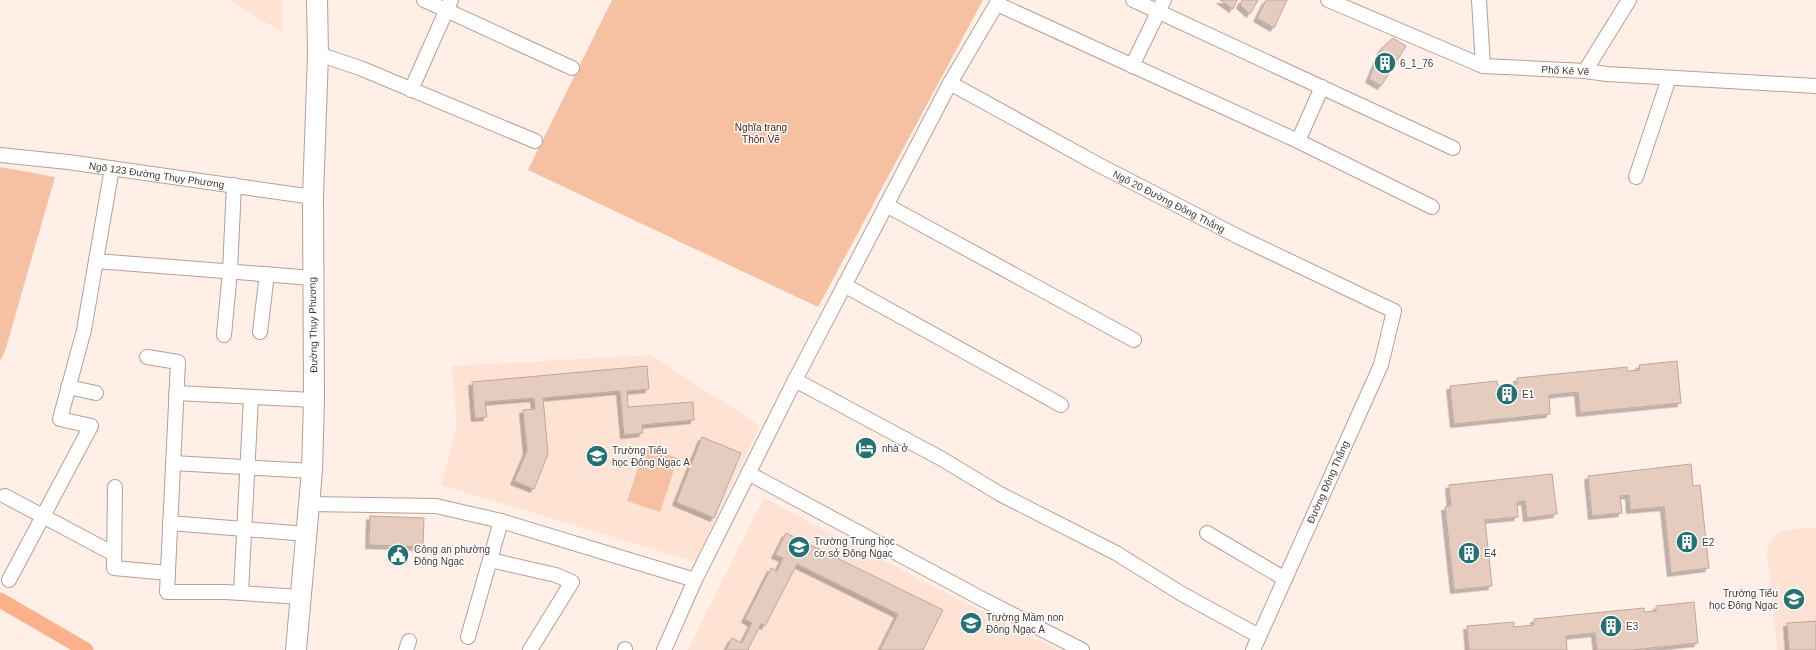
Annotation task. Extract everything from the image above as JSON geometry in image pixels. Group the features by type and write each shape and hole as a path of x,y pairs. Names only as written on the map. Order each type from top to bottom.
{"main road":[{"name":"Đường Thụy Phương","path":"296,650 312,471 314,400 313,196 318,54 317,0"}],"street":[{"path":"424,0 449,5 572,68"},
{"path":"1133,0 1162,6 1322,87 1453,148"},
{"name":"Phố Kẻ Vẽ","path":"1328,0 1483,66 1816,86"},
{"path":"1478,0 1483,66"},
{"path":"1585,71 1629,0"},
{"path":"664,650 695,580 795,380 950,83 998,2 1132,66 1298,141 1432,207"},
{"path":"411,90 449,5"},
{"path":"1132,66 1162,6"},
{"path":"318,54 360,68 535,142"},
{"path":"1636,177 1669,78"},
{"name":"Ngõ 20 Đường Đồng Thắng","path":"950,83 1104,168 1241,238 1394,311"},
{"path":"1298,141 1322,87"},
{"name":"Ngõ 123 Đường Thụy Phương","path":"0,155 112,168 313,196"},
{"path":"9,580 91,426 60,419 84,330 112,168"},
{"path":"224,335 230,271 234,185"},
{"path":"886,205 1134,340"},
{"path":"96,261 313,278"},
{"path":"260,332 267,274"},
{"path":"844,285 1061,405"},
{"name":"Đường Đông Thắng","path":"1253,650 1381,365 1394,311"},
{"path":"147,357 178,362 167,592 241,592 301,597"},
{"path":"795,380 942,459 1000,494 1116,553 1182,594 1259,636"},
{"path":"68,387 96,393"},
{"path":"176,393 314,400"},
{"path":"241,592 251,397"},
{"path":"173,463 312,471"},
{"path":"748,473 984,600 1082,650"},
{"path":"116,487 114,568 168,573"},
{"path":"6,496 114,554"},
{"path":"309,504 436,506 501,521 695,580"},
{"path":"468,637 501,521"},
{"path":"170,523 306,534"},
{"path":"1207,533 1285,579"},
{"path":"490,560 556,575 572,582 530,650"}],"shaded area":[{"path":"228,0 282,0 283,33"},
{"name":"Trường Tiểu học Đông Ngạc A","path":"651,355 760,426 695,562 441,485 457,426 452,366"},
{"name":"Trường Trung học cơ sở Đông Ngạc","path":"764,498 952,596 1058,650 688,650"},
{"name":"Trường Tiểu học Đông Ngạc","path":"1816,527 1816,650 1777,650 1767,549 1779,531"}],"green space":[{"name":"Nghĩa trang Thôn Vẽ","path":"612,0 983,0 818,307 528,170"},
{"path":"0,167 55,177 5,351 0,361"},
{"path":"645,447 678,458 660,512 627,501"}],"building":[{"path":"1220,0 1237,0 1233,9"},
{"path":"1242,0 1258,0 1250,14 1240,5"},
{"path":"1266,0 1287,0 1274,28 1257,18"},
{"name":"6_1_76","path":"1393,38 1406,46 1381,86 1369,79 1382,48"},
{"name":"E1","path":"1677,361 1681,403 1580,413 1578,392 1549,395 1550,414 1454,424 1450,386 1497,381 1498,386 1517,384 1517,378 1627,367 1627,371 1640,370 1639,365"},
{"path":"647,366 649,389 627,391 628,407 693,402 694,420 642,425 643,433 624,435 620,391 543,398 548,454 534,489 514,481 527,451 523,410 535,409 534,398 485,402 487,417 475,418 472,382"},
{"path":"702,437 741,453 714,518 676,502"},
{"name":"E2","path":"1691,464 1693,486 1700,485 1709,568 1671,573 1664,507 1630,510 1629,495 1620,496 1622,513 1592,516 1588,476"},
{"name":"E4","path":"1552,474 1557,514 1527,518 1525,501 1517,502 1518,517 1485,520 1492,586 1454,590 1445,507 1451,506 1449,485"},
{"path":"370,516 424,518 423,547 369,545"},
{"path":"786,533 943,610 923,650 880,650 898,614 797,564 765,626 761,624 748,649 749,650 726,650 732,638 742,643 752,623 745,619 771,568 777,571 783,558 775,555"},
{"name":"E3","path":"1694,602 1698,643 1632,650 1597,650 1595,633 1566,636 1567,650 1469,650 1467,626 1514,622 1514,627 1534,625 1534,619 1644,608 1644,612 1656,611 1656,606"},
{"path":"1816,621 1816,650 1789,650 1787,623"}],"waterway":[{"path":"0,600 86,650"}],"place":[{"name":"6_1_76","path":"1385,63"},
{"name":"E1","path":"1507,394"},
{"name":"nhà ở","path":"866,448"},
{"name":"Trường Tiểu học Đông Ngạc A","path":"597,456"},
{"name":"E2","path":"1687,542"},
{"name":"Trường Trung học cơ sở Đông Ngạc","path":"799,547"},
{"name":"E4","path":"1469,553"},
{"name":"Công an phường Đông Ngạc","path":"398,555"},
{"name":"Trường Tiểu học Đông Ngạc","path":"1794,599"},
{"name":"Trường Mầm non Đông Ngạc A","path":"971,623"},
{"name":"E3","path":"1611,626"}]}
